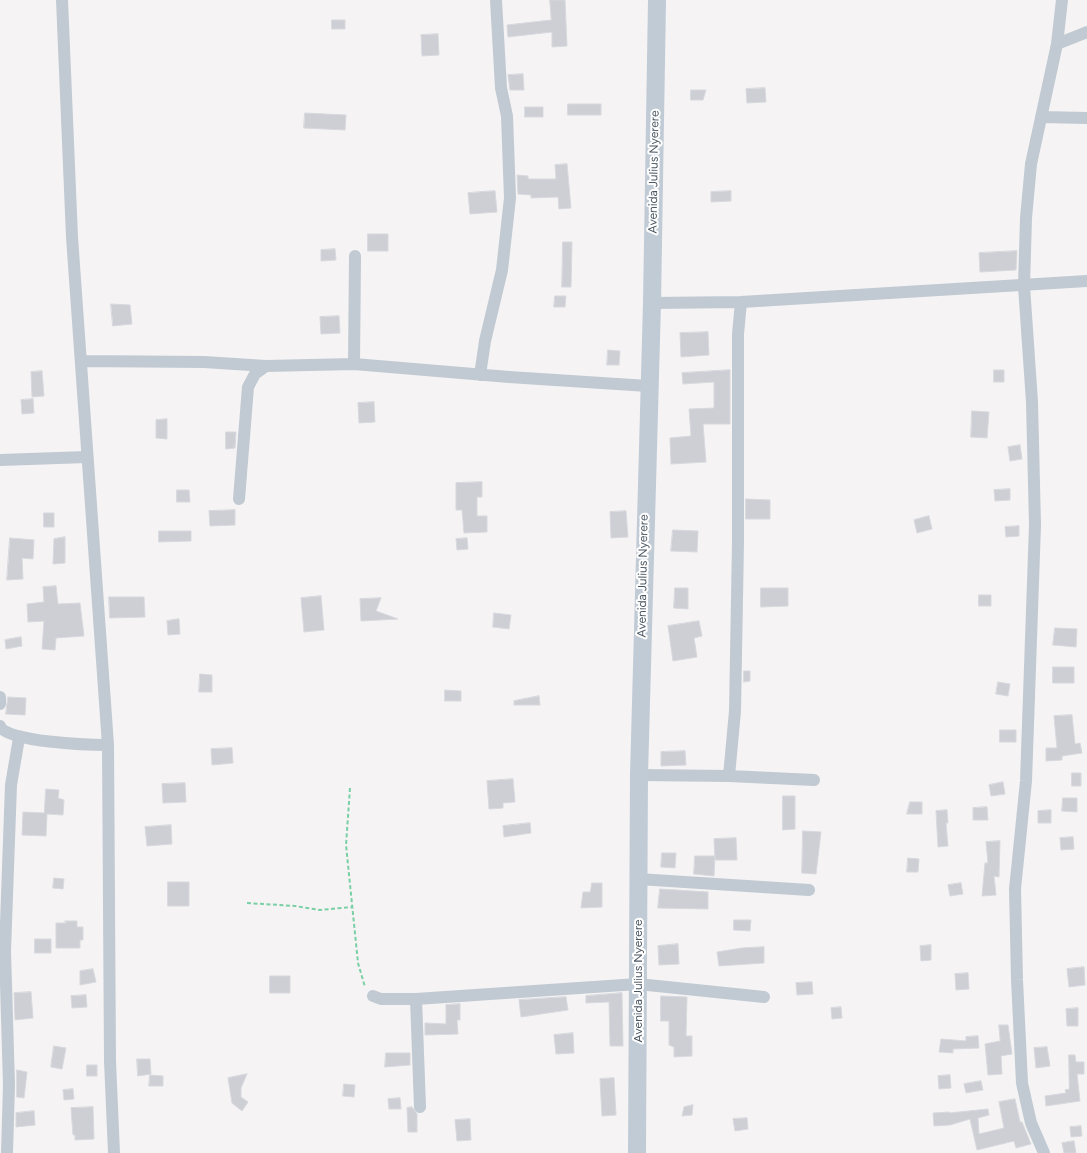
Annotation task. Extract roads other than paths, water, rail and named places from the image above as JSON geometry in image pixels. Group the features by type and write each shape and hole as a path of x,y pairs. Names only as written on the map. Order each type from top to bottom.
{"street":[{"path":"62,0 72,236 82,361 87,457 95,539 108,745 110,1061 114,1153"},
{"path":"480,375 485,341 502,270 510,198 507,116 501,88 496,0"},
{"name":"Avenida Julius Nyerere","path":"638,1153 639,775 648,386 652,303 657,0"},
{"path":"1044,1153 1030,1123 1022,1083 1015,889 1026,781 1035,526 1032,402 1024,286 1026,218 1031,164 1057,44 1062,0"},
{"path":"1057,44 1087,32"},
{"path":"1041,117 1087,118"},
{"path":"354,364 355,256"},
{"path":"652,303 741,302 1087,281"},
{"path":"729,776 735,711 738,542 738,334 741,302"},
{"path":"82,361 204,362 266,366 354,364 480,375 648,386"},
{"path":"239,499 248,387 255,374 266,366"},
{"path":"0,460 87,457"},
{"path":"0,697 0,704"},
{"path":"0,726 4,732 19,738 108,745"},
{"path":"7,1153 9,1084 4,961 4,850 11,786 19,738"},
{"path":"639,775 729,776 814,780"},
{"path":"638,879 809,890"},
{"path":"373,996 381,999 416,999 638,984 764,997"},
{"path":"416,999 420,1108"}]}
